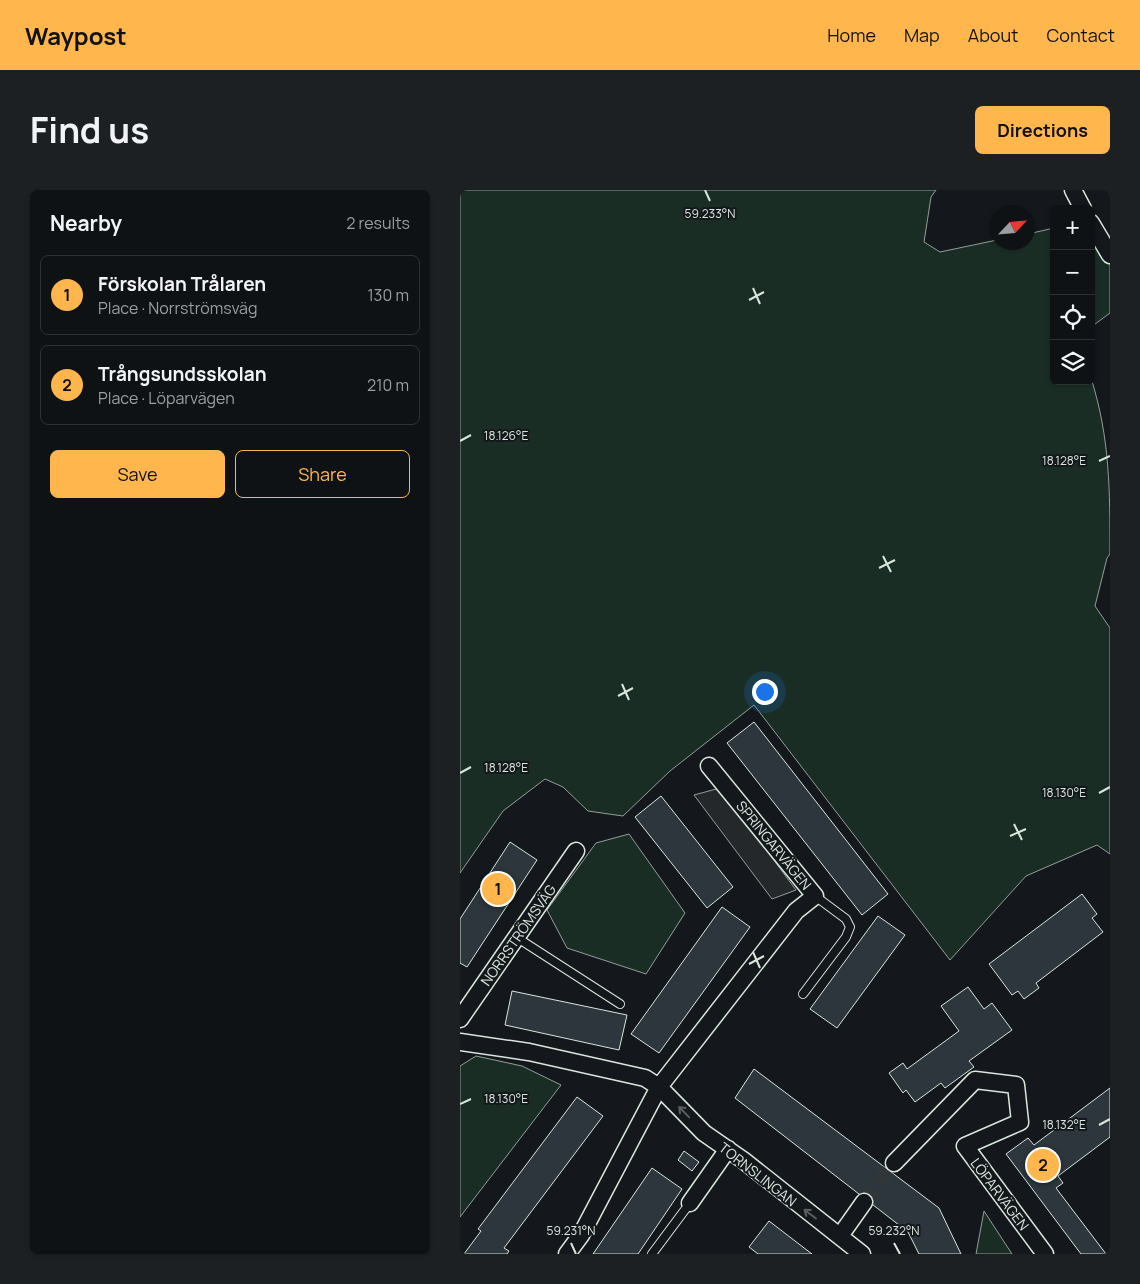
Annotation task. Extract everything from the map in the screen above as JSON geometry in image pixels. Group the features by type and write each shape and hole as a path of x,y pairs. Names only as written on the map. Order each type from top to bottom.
{"street":[{"path":"1073,190 1081,205"},
{"path":"1095,230 1110,255"},
{"name":"SPRINGARVÄGEN","path":"659,1087 796,911 815,896 709,766"},
{"name":"NORRSTRÖMSVÄG","path":"460,1019 576,852"},
{"name":"TORNSLINGAN","path":"460,1042 529,1052 645,1078 659,1087 704,1133 728,1149 862,1254"},
{"name":"LÖPARVÄGEN","path":"894,1163 975,1080 1016,1085 1020,1122 965,1146 1045,1254"},
{"path":"567,1254 581,1235 659,1087"},
{"path":"690,1203 728,1149"},
{"path":"840,1236 864,1202"}],"lane":[{"path":"803,994 846,937 850,927 846,920 815,896"},
{"path":"516,937 620,1004"},
{"path":"652,1254 690,1203"}],"green space":[{"path":"460,190 936,190 931,197 924,242 940,252 990,241 990,250 1035,250 1035,232 1050,229 1050,385 1093,385 1102,422 1108,465 1110,554 1107,558 1095,606 1110,628 1110,854 1097,845 1026,876 950,960 754,705 670,771 623,816 588,811 563,787 545,779 503,811 460,873"},
{"path":"1095,230 1110,255 1110,313 1095,324"},
{"path":"629,834 685,913 646,974 567,948 547,910 596,843"},
{"path":"476,1056 522,1066 561,1085 460,1217 460,1066"},
{"path":"984,1211 1012,1254 976,1254"}],"shaded area":[{"path":"720,788 796,890 772,899 694,795"}],"building":[{"path":"754,722 888,894 862,915 727,743"},
{"path":"661,796 733,887 707,908 635,817"},
{"path":"510,842 537,860 467,967 460,963 460,919"},
{"path":"1082,894 1097,914 1092,918 1103,932 1036,983 1039,988 1024,999 1018,991 1012,995 989,964"},
{"path":"722,907 750,927 659,1053 631,1034"},
{"path":"878,916 905,935 837,1028 810,1009"},
{"path":"968,987 984,1009 992,1003 1012,1030 969,1061 974,1067 945,1088 941,1083 915,1102 906,1090 903,1093 889,1073 903,1063 907,1069 959,1031 941,1006"},
{"path":"512,991 627,1015 619,1050 505,1025"},
{"path":"754,1069 939,1208 961,1254 919,1254 908,1232 735,1098"},
{"path":"1110,1088 1110,1137 1058,1176 1063,1183 1056,1188 1106,1254 1081,1254 1006,1154 1028,1138 1034,1145"},
{"path":"577,1097 603,1116 504,1248 509,1251 507,1254 464,1254 481,1231 478,1229"},
{"path":"684,1151 699,1162 692,1171 678,1160"},
{"path":"652,1168 682,1189 638,1254 593,1254"},
{"path":"769,1221 812,1254 758,1254 749,1247"}],"tunnel":[{"path":"864,1202 894,1163"}],"place":[{"name":"Förskolan Trålaren","path":"498,889"},
{"name":"Trångsundsskolan","path":"1043,1165"}]}
